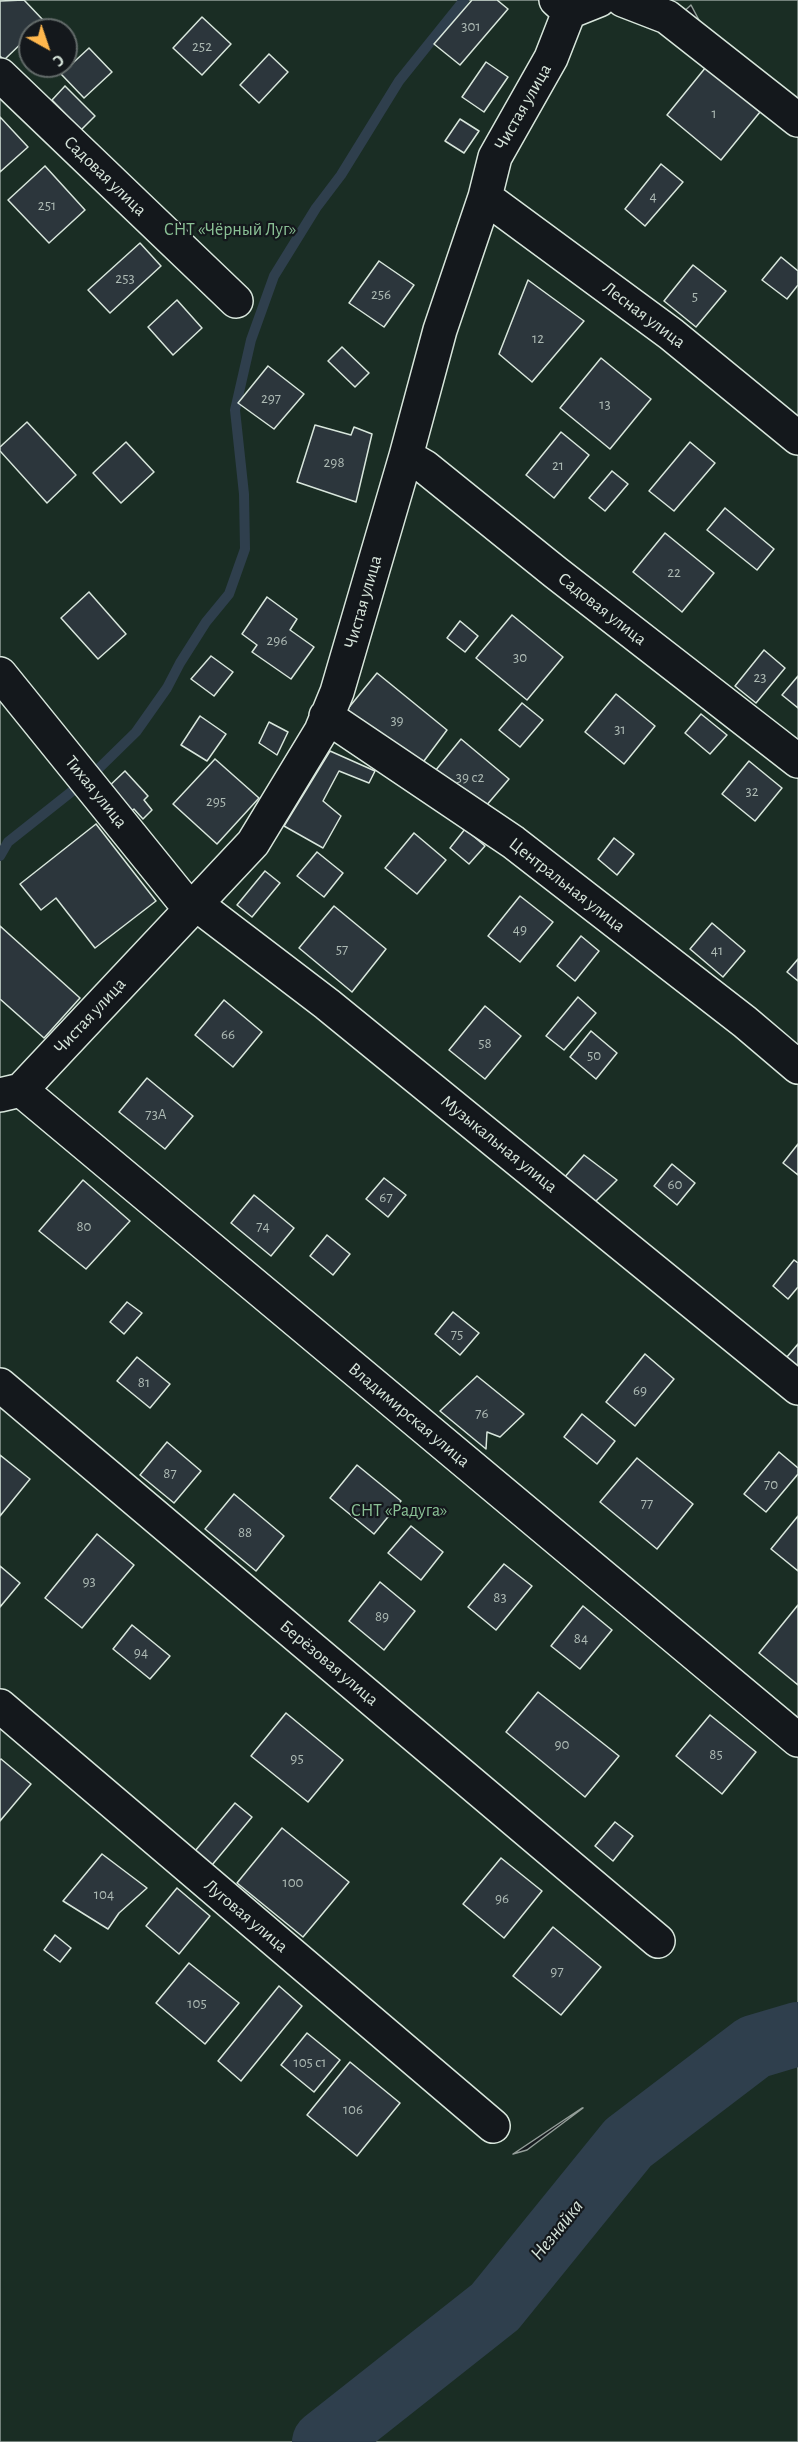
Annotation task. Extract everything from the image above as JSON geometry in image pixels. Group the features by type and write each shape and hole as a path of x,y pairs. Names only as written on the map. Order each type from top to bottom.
{"street":[{"path":"623,0 668,17 798,120"},
{"name":"Чистая улица","path":"10,1093 253,843 321,732 337,692 440,330 485,197 495,157 551,58 575,4"},
{"name":"Садовая улица","path":"0,75 236,301"},
{"name":"Лесная улица","path":"485,197 671,334 798,438"},
{"name":"Садовая улица","path":"406,456 425,467 555,572 798,761"},
{"name":"Тихая улица","path":"0,674 182,900 196,904"},
{"name":"Центральная улица","path":"326,717 513,842 745,1022 798,1067"},
{"name":"Музыкальная улица","path":"196,904 327,1004 798,1388"},
{"name":"Владимирская улица","path":"10,1093 798,1740"},
{"name":"Берёзовая улица","path":"0,1385 658,1941"},
{"name":"Луговая улица","path":"0,1706 493,2126"}],"green space":[{"name":"СНТ «Радуга»","path":"0,0 599,0 710,41 691,5 679,16 648,0 798,0 798,2442 0,2442","holes":["583,2108 527,2150 513,2154"]}],"building":[{"path":"24,0 41,18 18,18 18,47 4,60 0,56 0,1"},
{"path":"472,0 497,0 508,9 460,65 434,44"},
{"path":"202,17 231,44 202,75 173,48"},
{"path":"89,48 112,72 84,98 65,78 78,78 78,58"},
{"path":"269,54 288,72 259,103 240,85"},
{"path":"486,62 508,77 484,112 462,97"},
{"path":"706,67 760,112 721,160 667,115"},
{"path":"65,86 95,116 81,130 52,100"},
{"path":"0,117 28,147 0,172"},
{"path":"460,119 479,131 464,153 445,141"},
{"path":"661,164 683,182 645,226 625,209"},
{"path":"45,166 85,210 49,243 8,200"},
{"path":"140,243 161,266 110,313 88,290"},
{"path":"781,257 798,271 798,285 787,299 762,280"},
{"path":"379,261 414,285 384,327 349,303"},
{"path":"693,265 726,291 696,327 664,301"},
{"path":"528,280 584,321 532,382 499,354"},
{"path":"177,300 202,328 173,355 148,327"},
{"path":"342,347 369,373 355,387 328,361"},
{"path":"601,358 651,399 610,449 560,408"},
{"path":"268,366 304,394 274,429 238,403"},
{"path":"27,422 76,475 47,503 0,451 0,447"},
{"path":"315,425 351,435 354,427 372,434 356,502 297,482"},
{"path":"561,432 589,455 554,498 526,475"},
{"path":"126,442 154,472 121,503 93,473"},
{"path":"690,442 715,463 674,511 649,491"},
{"path":"612,471 628,484 605,511 589,498"},
{"path":"725,508 774,549 757,570 707,530"},
{"path":"665,533 714,573 682,612 633,572"},
{"path":"89,592 126,634 98,659 61,618"},
{"path":"267,597 297,619 290,630 314,647 291,679 252,652 257,645 242,634"},
{"path":"512,615 563,657 527,700 476,658"},
{"path":"460,621 478,636 465,652 447,638"},
{"path":"764,650 785,668 756,703 735,686"},
{"path":"211,656 233,672 214,696 191,679"},
{"path":"377,673 447,730 421,765 346,711"},
{"path":"798,676 798,708 782,695"},
{"path":"616,694 655,726 624,764 585,732"},
{"path":"522,703 543,720 520,747 499,730"},
{"path":"701,714 727,735 710,754 685,733"},
{"path":"200,716 226,734 207,761 181,745"},
{"path":"269,722 288,732 277,755 259,743"},
{"path":"461,739 509,779 479,814 431,776"},
{"path":"330,751 375,771 369,783 339,771 323,801 341,816 323,848 284,826"},
{"path":"215,759 259,798 217,844 173,804"},
{"path":"749,761 782,788 755,821 722,794"},
{"path":"125,771 148,796 144,800 152,810 143,819 134,809 128,814 105,790"},
{"path":"96,824 156,901 95,948 56,898 41,910 20,884"},
{"path":"465,829 485,846 469,864 450,848"},
{"path":"414,833 446,860 417,894 385,868"},
{"path":"614,838 634,854 617,875 598,859"},
{"path":"317,852 343,873 324,897 297,876"},
{"path":"265,871 280,883 252,917 237,905"},
{"path":"520,896 553,922 520,962 488,936"},
{"path":"334,906 386,949 352,992 299,948"},
{"path":"712,923 745,951 723,977 690,949"},
{"path":"0,926 80,998 44,1038 0,999"},
{"path":"581,936 599,951 575,981 557,966"},
{"path":"798,959 798,981 787,972"},
{"path":"578,997 596,1013 564,1050 546,1036"},
{"path":"224,1000 262,1032 233,1067 195,1035"},
{"path":"485,1006 521,1036 485,1079 449,1050"},
{"path":"591,1031 617,1053 596,1079 570,1057"},
{"path":"147,1078 193,1116 165,1149 119,1112"},
{"path":"798,1144 798,1175 783,1163"},
{"path":"584,1155 617,1180 592,1205 563,1179"},
{"path":"672,1164 695,1183 677,1205 654,1186"},
{"path":"384,1178 406,1195 388,1217 366,1199"},
{"path":"83,1180 130,1221 86,1269 39,1231"},
{"path":"254,1195 294,1228 271,1256 231,1223"},
{"path":"327,1235 350,1254 333,1275 310,1256"},
{"path":"794,1260 798,1263 798,1287 788,1299 773,1286"},
{"path":"127,1302 142,1313 124,1334 110,1322"},
{"path":"453,1312 479,1333 460,1355 435,1334"},
{"path":"798,1344 798,1380 780,1365"},
{"path":"645,1354 674,1379 635,1426 606,1402"},
{"path":"137,1357 170,1384 150,1408 117,1381"},
{"path":"477,1376 524,1414 500,1437 487,1432 486,1449 440,1411"},
{"path":"582,1414 615,1441 597,1464 564,1437"},
{"path":"167,1442 201,1471 174,1503 140,1475"},
{"path":"779,1452 798,1468 798,1474 766,1512 744,1494"},
{"path":"0,1455 30,1479 0,1516"},
{"path":"637,1458 693,1504 657,1549 600,1502"},
{"path":"357,1465 401,1501 374,1534 330,1498"},
{"path":"234,1494 284,1536 256,1571 205,1529"},
{"path":"798,1516 798,1571 771,1549"},
{"path":"411,1526 443,1552 421,1580 388,1553"},
{"path":"97,1534 134,1565 82,1628 45,1598"},
{"path":"504,1564 532,1586 496,1630 468,1607"},
{"path":"0,1566 20,1583 0,1607"},
{"path":"380,1582 415,1611 384,1650 349,1621"},
{"path":"798,1605 798,1685 759,1653"},
{"path":"583,1606 612,1630 580,1669 551,1646"},
{"path":"132,1625 170,1656 150,1679 113,1649"},
{"path":"538,1692 619,1756 585,1797 506,1732"},
{"path":"286,1713 343,1760 308,1802 251,1756"},
{"path":"710,1715 756,1752 722,1794 676,1756"},
{"path":"0,1760 31,1784 0,1821"},
{"path":"235,1803 252,1817 212,1865 195,1851"},
{"path":"615,1822 633,1836 613,1861 595,1846"},
{"path":"282,1828 349,1882 303,1937 237,1883"},
{"path":"102,1854 147,1888 119,1913 108,1929 63,1901"},
{"path":"501,1858 542,1891 504,1938 463,1904"},
{"path":"177,1888 210,1916 179,1954 146,1926"},
{"path":"553,1927 601,1967 561,2015 513,1976"},
{"path":"55,1935 71,1948 60,1962 44,1950"},
{"path":"189,1963 239,2003 205,2044 156,2003"},
{"path":"279,1986 302,2006 241,2081 218,2061"},
{"path":"307,2033 340,2060 314,2092 281,2065"},
{"path":"350,2062 400,2103 357,2156 307,2115"}],"waterway":[{"path":"0,856 8,842 90,777 136,732 167,688 206,622 229,594 245,549 244,494 235,410 251,340 274,276 316,208 341,175 399,81 464,0"},
{"name":"Незнайка","path":"324,2442 495,2307 628,2143 754,2047 798,2034"}],"park label":[{"name":"СНТ «Чёрный Луг»","path":"230,230"}]}
